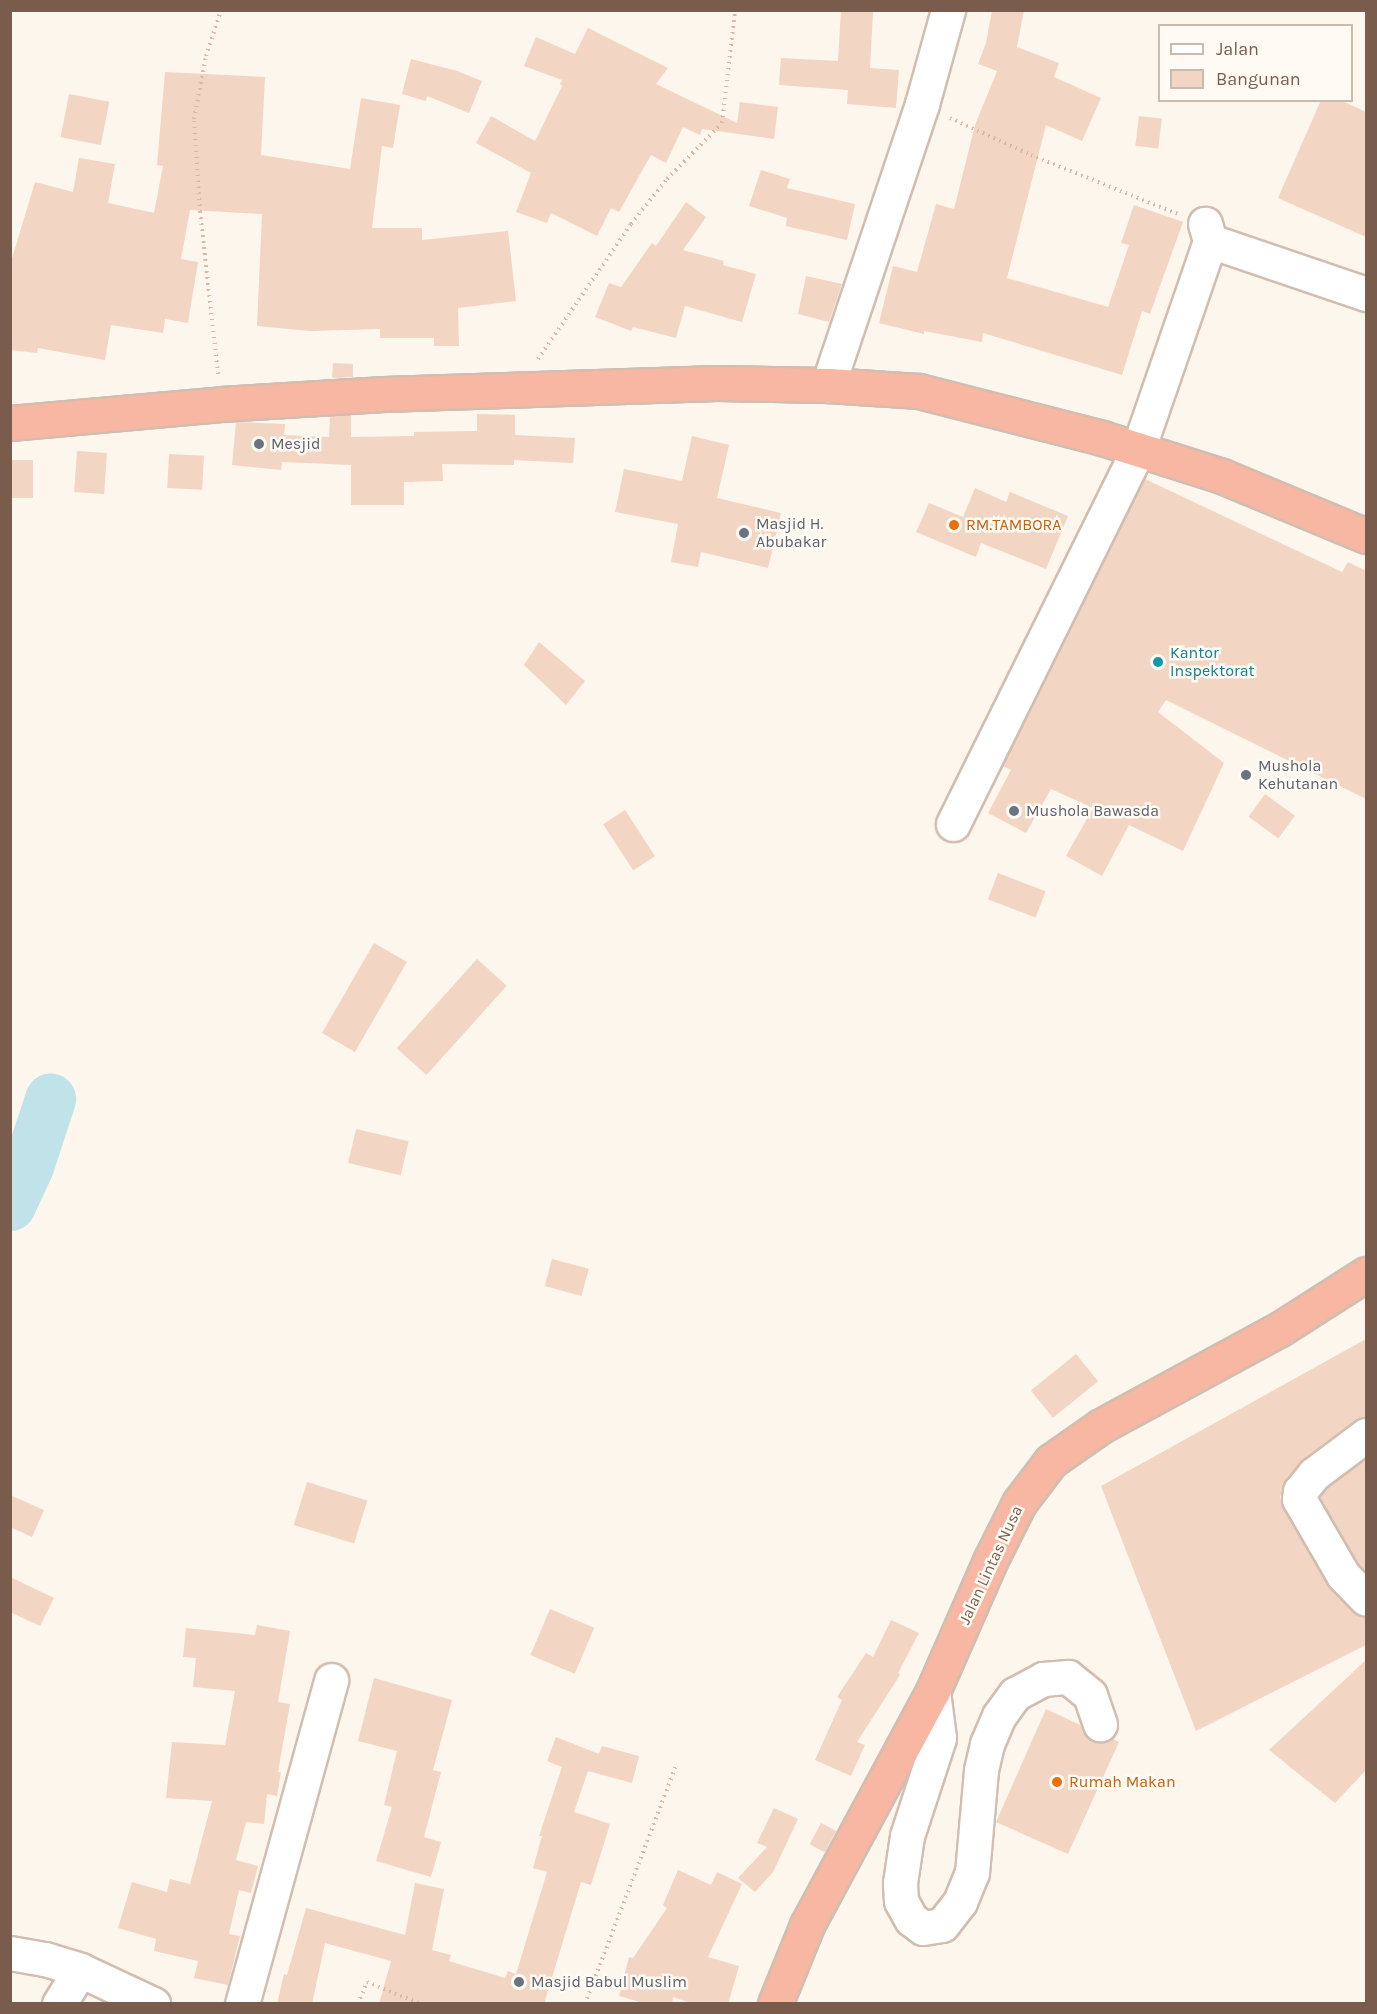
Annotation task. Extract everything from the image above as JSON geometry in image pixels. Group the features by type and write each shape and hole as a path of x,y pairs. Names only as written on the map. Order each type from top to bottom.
{"highway":[{"path":"10,423 221,404 517,389 717,383 828,385 919,391 1138,450 1221,476 1366,536"},
{"name":"Jalan Lintas Nusa","path":"775,2004 807,1925 933,1691 990,1561 1019,1503 1050,1461 1101,1425 1280,1329 1366,1274"}],"street":[{"path":"828,385 922,105 948,10"},
{"path":"954,824 1138,450 1208,233 1366,294"},
{"path":"1366,1435 1314,1474 1300,1491 1299,1499 1343,1575 1366,1599"},
{"path":"933,1691 939,1738 907,1836 900,1882 901,1901 911,1919 923,1928 942,1925 960,1902 972,1873 981,1770 987,1744 999,1716 1015,1694 1043,1679 1068,1677 1090,1695 1100,1724"},
{"path":"242,2004 331,1680"},
{"path":"10,1953 45,1959 80,1970 153,2004"},
{"path":"58,2004 80,1970"}],"path":[{"path":"221,10 206,56 194,119 200,212 221,404"},
{"path":"517,389 638,215 667,178 722,123 735,10"},
{"path":"922,105 1208,233"},
{"path":"585,2004 676,1766"},
{"path":"358,2004 367,1982 421,2004"}],"building":[{"path":"841,10 873,12 870,68 899,70 896,108 847,104 848,90 779,85 781,58 838,61"},
{"path":"992,10 1024,10 1017,47 1059,63 1054,77 1101,98 1082,141 1046,125 1007,278 1108,307 1129,245 1121,243 1134,205 1183,222 1150,314 1142,311 1122,375 983,333 982,342 924,331 924,334 879,323 893,266 917,272 936,204 954,209 975,125 997,71 978,64 986,43"},
{"path":"588,28 668,68 656,84 737,123 740,102 778,107 774,139 702,129 700,135 683,127 666,163 651,155 619,212 611,208 597,236 551,213 547,223 516,212 531,173 476,143 491,116 535,141 562,86 560,84 562,80 524,66 536,37 575,54"},
{"path":"411,59 457,71 482,81 469,113 427,96 426,101 402,94"},
{"path":"165,72 265,77 261,155 350,169 361,98 400,105 393,148 382,146 372,228 422,228 422,240 508,231 516,301 458,308 459,346 434,346 434,338 380,338 380,329 310,331 257,326 262,214 190,210 181,259 198,262 188,323 165,319 163,333 111,325 105,360 38,348 37,353 10,350 10,265 35,182 73,192 79,158 115,164 108,203 154,213 163,166 157,165"},
{"path":"69,94 109,102 101,145 61,137"},
{"path":"1320,102 1344,102 1366,112 1366,237 1278,198"},
{"path":"1139,116 1162,119 1158,149 1135,146"},
{"path":"761,170 790,179 787,188 855,204 847,240 786,226 787,218 749,206"},
{"path":"686,202 706,217 683,250 724,261 723,265 756,274 742,322 685,306 676,338 633,327 631,331 595,317 609,283 621,287 652,243 656,246"},
{"path":"806,276 842,284 829,322 798,314"},
{"path":"333,363 353,364 353,377 332,378"},
{"path":"477,414 515,415 515,435 575,438 573,463 514,460 514,465 442,464 443,481 404,482 404,505 351,505 351,465 282,462 281,470 232,465 236,422 285,424 284,435 329,437 330,416 351,415 351,437 414,436 414,432 477,431"},
{"path":"692,436 729,445 717,498 781,513 768,568 701,552 698,567 671,562 678,524 615,512 624,469 682,481"},
{"path":"77,451 107,453 104,494 74,492"},
{"path":"169,454 204,456 202,490 167,488"},
{"path":"10,460 33,460 33,498 10,498"},
{"name":"Kantor Inspektorat","path":"1145,479 1342,572 1348,562 1366,571 1366,799 1166,700 1158,712 1224,763 1183,851 1129,825 1102,876 1066,856 1093,808 1051,789 1026,833 988,813 1011,770 1003,766"},
{"path":"975,488 1006,502 1010,492 1068,516 1046,569 981,543 976,557 916,532 929,503 963,517"},
{"path":"539,642 585,681 566,705 524,665"},
{"path":"1265,794 1295,816 1278,838 1249,817"},
{"path":"625,810 655,856 633,870 603,824"},
{"path":"998,873 1046,891 1036,917 988,899"},
{"path":"374,943 407,962 355,1052 322,1033"},
{"path":"477,959 507,986 426,1075 397,1048"},
{"path":"356,1129 409,1141 401,1175 348,1163"},
{"path":"552,1259 589,1269 581,1296 545,1286"},
{"path":"1366,1339 1366,1417 1355,1420 1303,1459 1285,1480 1280,1497 1283,1508 1327,1585 1352,1612 1366,1617 1366,1645 1196,1731 1101,1486"},
{"path":"1076,1354 1098,1381 1053,1418 1031,1391"},
{"path":"1366,1458 1366,1572 1358,1564 1319,1497 1327,1488"},
{"path":"307,1482 367,1500 354,1543 294,1525"},
{"path":"10,1495 44,1510 32,1537 10,1527"},
{"path":"10,1577 54,1598 40,1626 10,1612"},
{"path":"550,1609 594,1628 575,1674 530,1655"},
{"path":"891,1620 919,1633 898,1673 900,1675 857,1742 865,1745 851,1776 815,1760 842,1700 837,1697 866,1653 873,1657"},
{"path":"257,1625 290,1631 278,1702 290,1704 278,1772 281,1772 277,1796 267,1794 264,1824 246,1822 236,1860 258,1866 251,1893 239,1890 229,1934 240,1936 228,1985 194,1978 198,1961 154,1951 156,1939 118,1928 132,1882 167,1892 170,1879 190,1884 212,1801 166,1798 172,1742 225,1745 235,1691 193,1687 196,1658 183,1657 186,1628 255,1635"},
{"path":"1366,1660 1366,1770 1335,1803 1269,1750"},
{"path":"374,1678 452,1700 433,1770 441,1772 424,1837 441,1842 431,1877 376,1861 392,1807 384,1805 397,1751 358,1741"},
{"name":"Rumah Makan","path":"1046,1709 1080,1725 1087,1738 1096,1742 1111,1738 1119,1742 1068,1854 996,1822"},
{"path":"556,1737 599,1754 602,1746 639,1756 632,1783 588,1771 574,1812 610,1824 591,1885 581,1882 544,2004 379,2004 391,1961 325,1943 312,2004 277,2004 284,1974 287,1975 306,1908 405,1935 415,1883 444,1889 432,1950 451,1955 449,1961 505,1978 508,1971 516,1974 547,1872 533,1868 542,1836 539,1836 562,1767 547,1761"},
{"path":"774,1808 798,1819 773,1872 755,1892 738,1878 767,1847 757,1843"},
{"path":"821,1823 836,1831 825,1852 810,1844"},
{"path":"678,1870 711,1885 717,1872 742,1884 708,1957 739,1966 728,2004 694,2004 673,1997 672,2004 647,2004 619,1996 629,1957 633,1958 667,1908 663,1905"}],"waterway":[{"path":"10,1205 28,1166 50,1099"}],"place":[{"name":"Mesjid","path":"259,444"},
{"name":"RM.TAMBORA","path":"954,525"},
{"name":"Masjid H. Abubakar","path":"744,533"},
{"name":"Kantor Inspektorat","path":"1158,662"},
{"name":"Mushola Kehutanan","path":"1246,775"},
{"name":"Mushola Bawasda","path":"1014,811"},
{"name":"Rumah Makan","path":"1057,1782"},
{"name":"Masjid Babul Muslim","path":"519,1982"}]}
